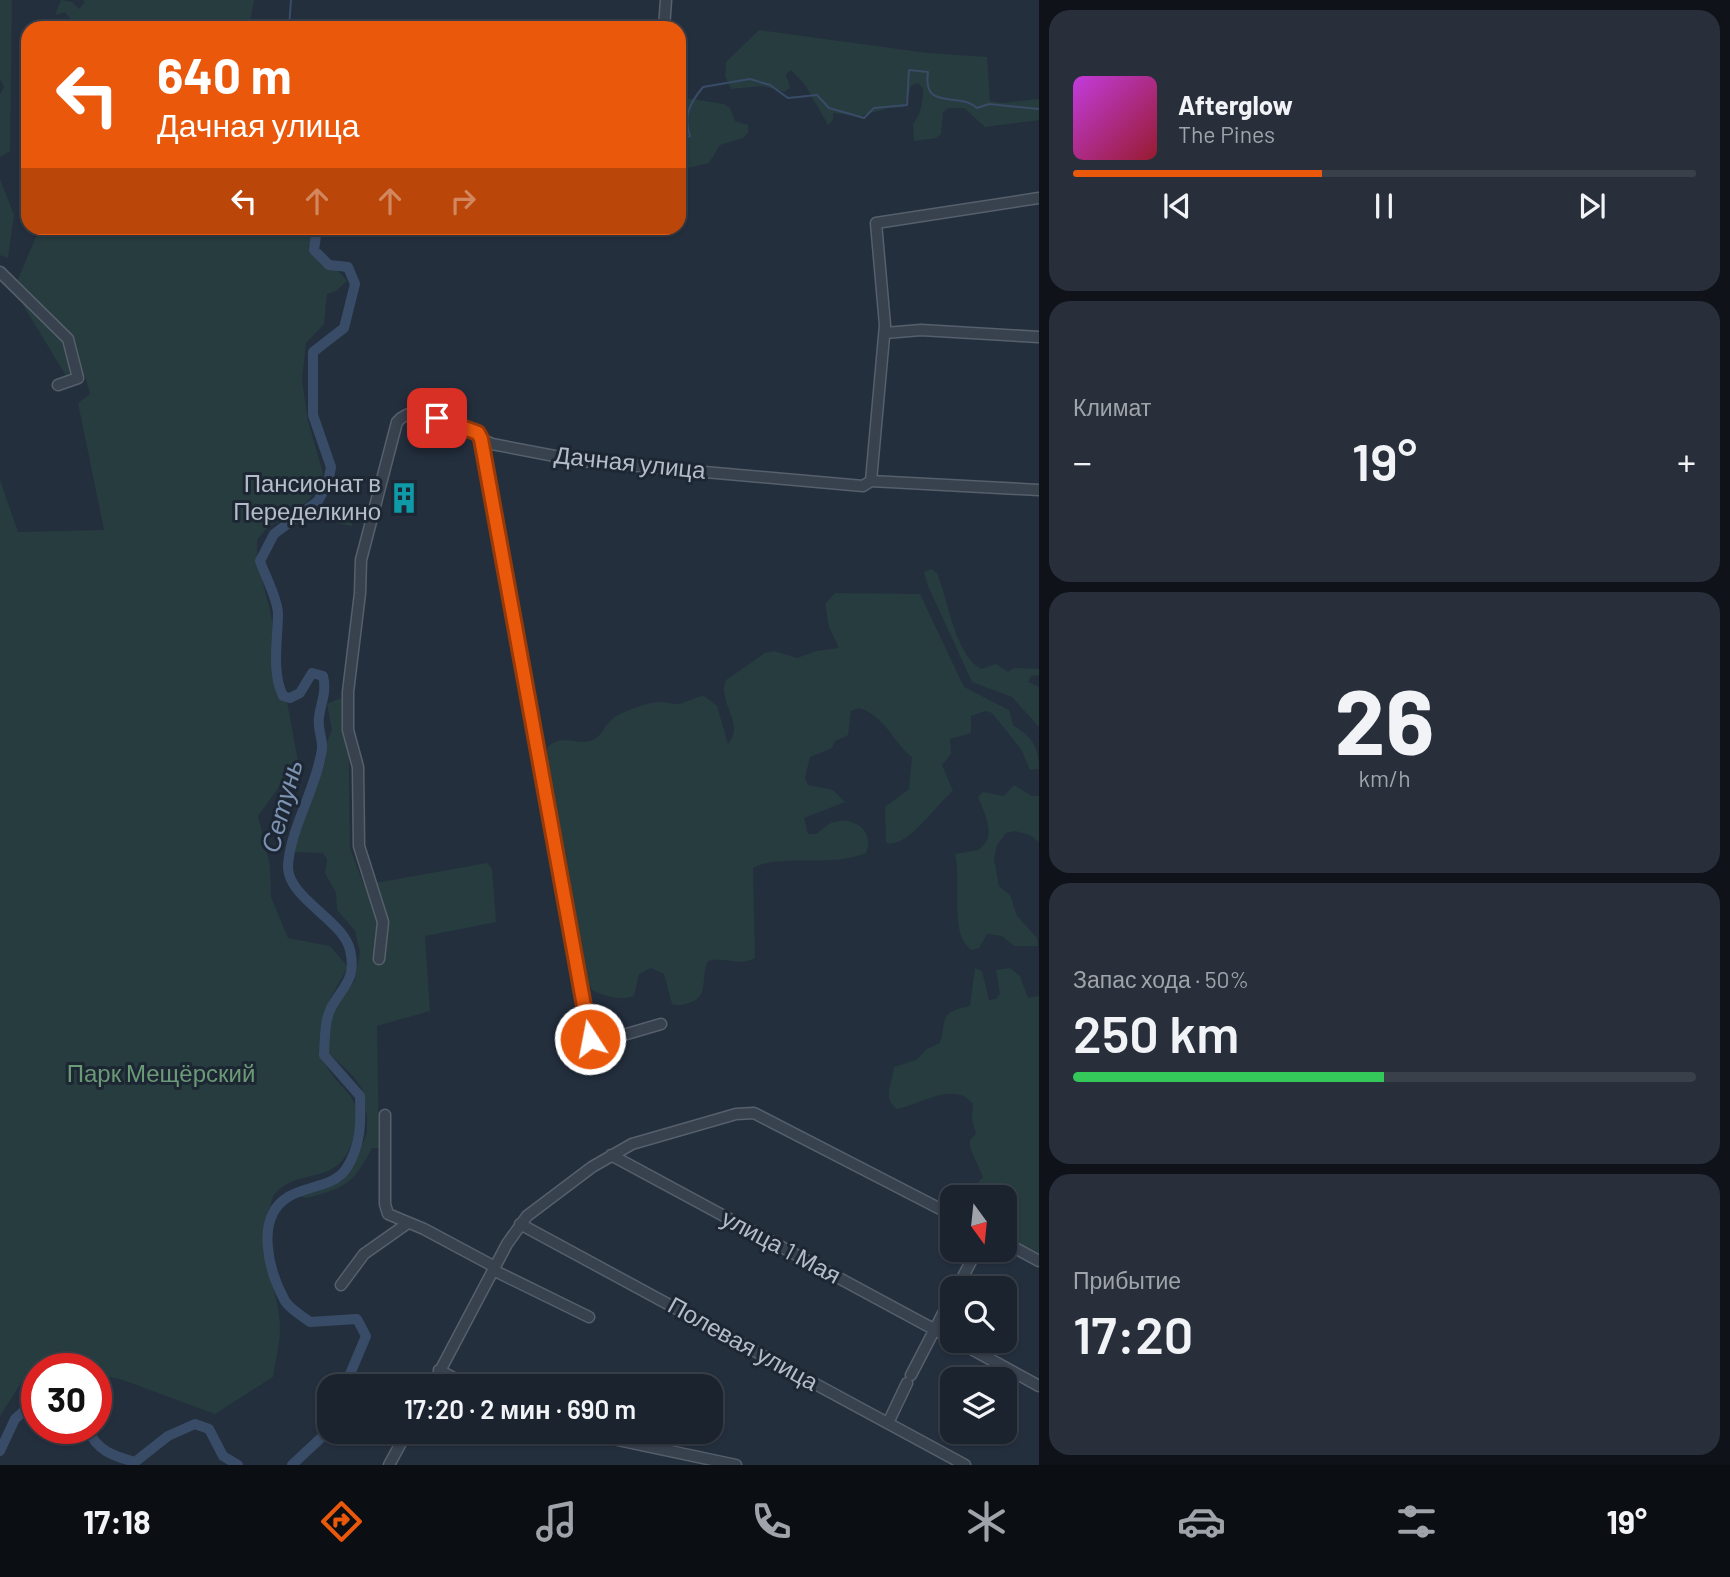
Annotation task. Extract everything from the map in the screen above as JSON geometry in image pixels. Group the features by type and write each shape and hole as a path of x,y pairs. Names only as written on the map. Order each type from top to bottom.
{"street":[{"path":"664,21 666,0"},
{"path":"867,483 885,333 877,221 1039,198"},
{"path":"0,272 68,339 78,378 58,385"},
{"path":"885,333 921,330 1039,337"},
{"name":"Дачная улица","path":"379,959 383,922 359,846 358,767 348,730 348,692 360,593 361,560 397,422 406,412 417,410 478,433 481,439 581,461 867,483 1039,490"},
{"path":"481,439 592,1042 661,1024"},
{"path":"437,1374 520,1224 611,1155 644,1139 736,1114 754,1113 940,1209"},
{"path":"385,1115 386,1209 393,1218 424,1228 589,1317"},
{"name":"улица 1 Мая","path":"611,1155 940,1333"},
{"path":"341,1286 364,1254 408,1223"},
{"name":"Полевая улица","path":"520,1224 965,1465"},
{"path":"1017,1249 1039,1261"},
{"path":"888,1423 940,1319"},
{"name":"улица 1 Мая","path":"977,1353 1039,1386"},
{"path":"439,1370 446,1374"},
{"path":"389,1465 400,1444"},
{"path":"637,1444 736,1465"}],"green space":[{"path":"0,0 12,0 10,151 0,157 0,95 4,87 0,79"},
{"path":"61,0 72,2 79,9 85,2 83,0 254,0 250,21 72,21 65,12 55,15"},
{"path":"759,30 928,53 987,57 990,101 1002,103 1039,99 1039,120 985,127 964,108 949,108 943,112 941,134 936,138 914,141 913,124 920,112 923,94 918,83 911,86 904,107 888,108 861,116 833,113 833,120 828,125 805,85 791,70 786,74 790,88 784,92 763,86 731,89 725,76 726,62"},
{"path":"686,98 724,104 730,108 735,121 748,125 748,133 743,138 720,145 709,163 686,168"},
{"path":"0,179 14,215 8,258 0,255"},
{"name":"Парк Мещёрский","path":"37,235 313,235 318,257 347,281 336,291 327,294 324,324 306,343 302,380 308,421 323,473 320,487 304,505 267,528 257,540 257,560 270,610 298,761 258,816 270,866 271,897 288,938 330,946 348,967 324,1014 320,1039 326,1065 353,1100 355,1129 349,1149 341,1161 320,1174 284,1186 273,1196 264,1243 279,1313 279,1341 273,1377 215,1414 112,1378 112,1353 21,1353 21,1383 0,1416 0,480 18,532 104,530 78,403 90,394 85,376 68,379 23,305 17,281"},
{"path":"327,508 354,515 352,526 324,521"},
{"path":"931,569 937,573 953,625 972,662 981,669 996,664 1008,672 1014,668 1039,669 1039,675 1031,676 1028,682 1039,687 1039,727 1012,697 972,682 928,586 924,572"},
{"path":"835,593 920,594 964,687 1009,710 1013,725 1033,743 1038,755 1039,769 1030,770 1021,749 992,713 985,711 971,716 971,733 950,739 951,754 942,765 953,791 904,839 886,843 885,807 909,789 912,757 876,717 859,708 851,711 848,735 835,741 832,748 810,757 805,778 808,785 833,790 845,802 804,818 808,834 816,834 837,821 853,822 867,837 866,853 837,860 777,861 753,868 755,958 743,962 708,961 702,991 696,1000 682,1005 672,1004 664,974 651,968 639,974 634,996 613,997 592,990 581,970 548,781 547,748 558,741 593,740 620,714 638,707 657,702 678,704 704,696 717,706 728,744 734,729 725,696 726,680 765,653 774,651 797,658 816,651 839,648 829,627 825,604"},
{"path":"341,698 348,707 350,848 364,885 487,863 492,869 496,922 425,936 430,1011 377,1026 379,1148 372,1148 359,1170 347,1183 306,1198 299,1196 345,1174 367,1132 362,1089 354,1077 329,1053 327,1046 330,1017 355,980 360,952 355,931 337,910 336,893 325,873 327,859 323,853 295,852 294,845 326,759 326,744 332,730 327,704"},
{"path":"1014,785 1032,796 1039,796 1039,842 1030,835 1015,831 1006,833 997,845 994,859 999,886 1010,895 1017,916 1037,938 1038,946 1014,946 1002,936 987,934 979,948 972,950 960,933 955,854 978,850 987,839 988,825 978,797 983,792 1004,796"},
{"path":"975,968 982,971 989,1000 996,999 1000,994 996,970 1010,968 1020,976 1028,998 1039,996 1039,1253 1017,1242 1017,1185 976,1185 983,1177 970,1148 970,1140 976,1134 972,1119 973,1104 966,1097 957,1094 938,1096 897,1109 890,1100 889,1090 894,1067 916,1060 927,1049 940,1043 948,1014 970,1006"}],"waterway":[{"name":"Сетунь","path":"290,21 291,0"},
{"path":"686,137 690,136 687,122 689,110 703,87 750,79 770,85 788,98 817,95 829,108 864,118 874,108 907,105 909,70 928,72 931,92 944,99 969,103 977,108 989,104 1039,109"},
{"name":"Сетунь","path":"316,235 314,250 329,265 348,267 355,284 344,328 313,352 313,415 331,467 328,483 318,501 274,534 260,561 277,607 276,666 283,696 290,698 300,693 312,673 323,676 324,692 319,721 322,749 315,778 293,839 288,867 290,878 297,889 338,929 350,950 352,968 348,982 329,1013 324,1055 360,1096 360,1125 355,1152 341,1175 327,1183 295,1193 277,1206 268,1231 268,1246 279,1289 293,1310 310,1322 357,1319 366,1336 350,1374"},
{"name":"Сетунь","path":"0,1451 15,1419 21,1414"},
{"name":"Сетунь","path":"98,1444 106,1451 135,1462 168,1436 195,1424 209,1429 223,1456 238,1465"},
{"name":"Сетунь","path":"292,1465 317,1442"}],"place":[{"name":"Пансионат в Переделкино","path":"404,498"}],"route":[{"path":"437,418 478,433 481,439 590,1039"}]}
